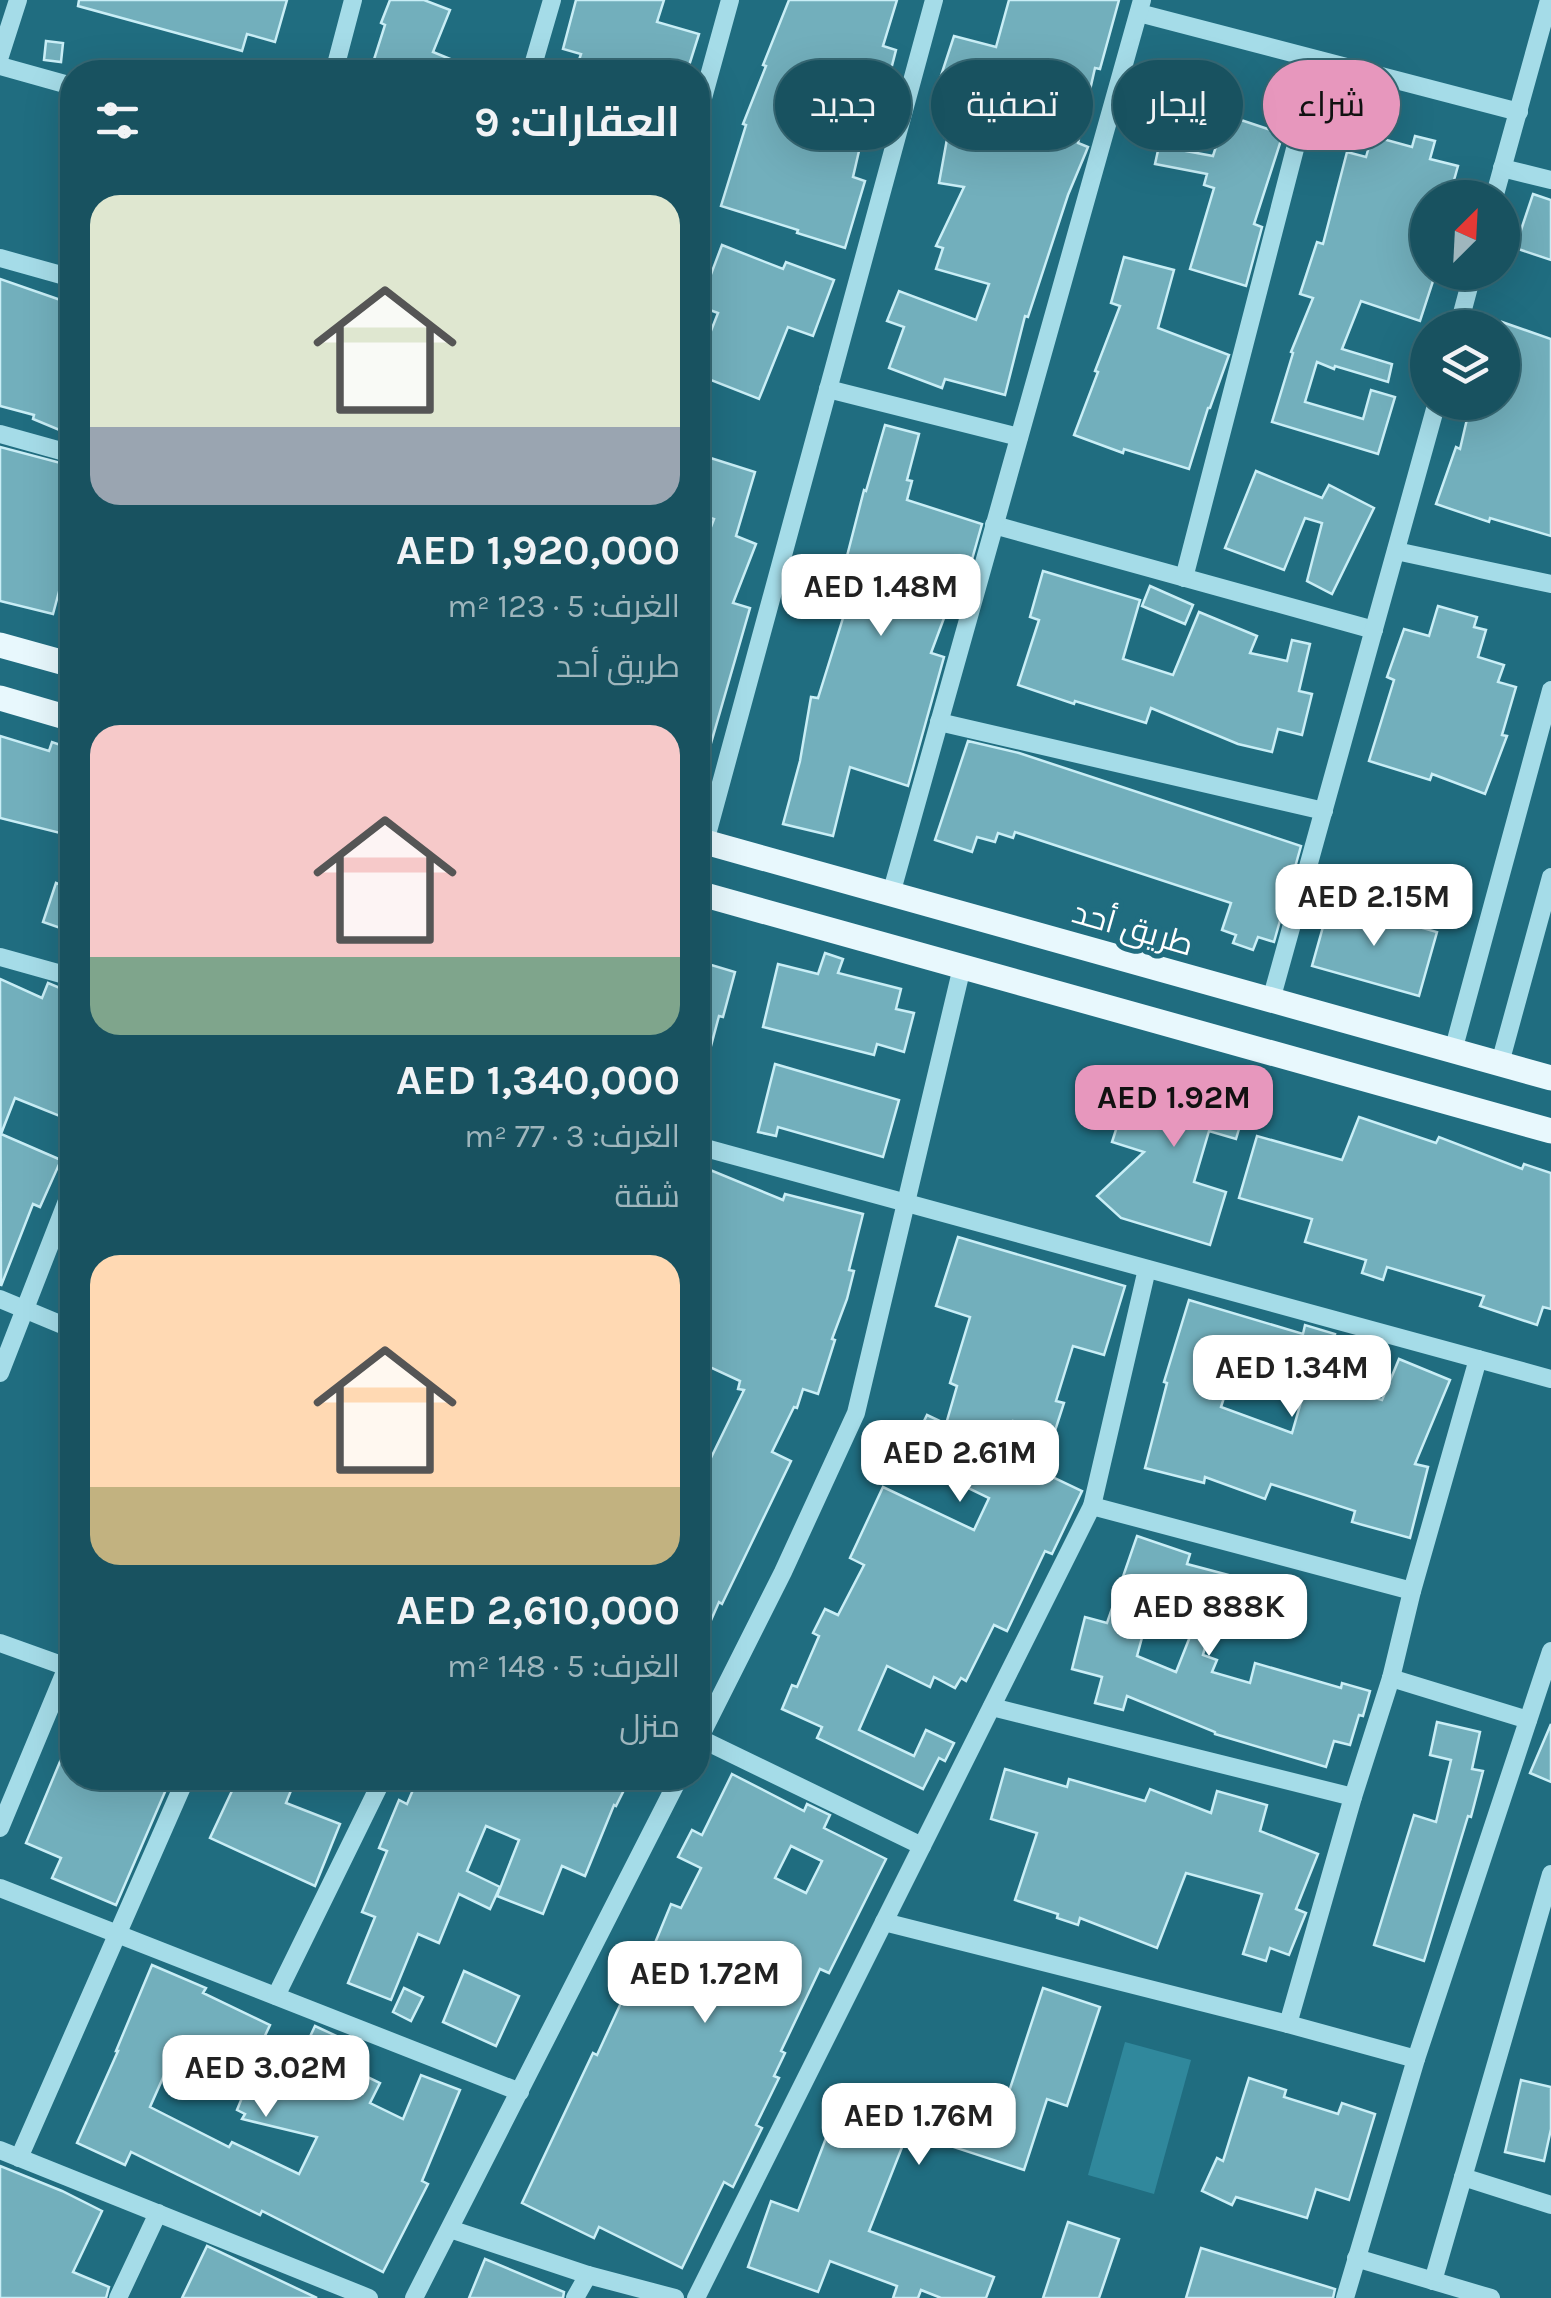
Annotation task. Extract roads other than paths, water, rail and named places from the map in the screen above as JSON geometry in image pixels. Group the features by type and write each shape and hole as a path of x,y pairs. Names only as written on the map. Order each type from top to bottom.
{"main road":[{"path":"0,645 60,662"},
{"path":"0,698 60,715"},
{"name":"طريق أحد","path":"710,844 1551,1078"},
{"path":"710,896 1551,1131"}],"street":[{"path":"0,56 18,0"},
{"path":"337,60 353,0"},
{"path":"534,60 552,0"},
{"path":"710,72 730,0"},
{"path":"710,809 934,0"},
{"path":"1499,180 1546,34 1549,0"},
{"path":"891,894 1140,6 1318,60"},
{"path":"0,66 60,83"},
{"path":"1400,81 1519,112"},
{"path":"1184,578 1295,150"},
{"path":"1502,168 1551,180"},
{"path":"0,258 60,275"},
{"path":"828,389 1019,436"},
{"path":"1271,1000 1432,420"},
{"path":"0,434 60,451"},
{"path":"994,526 1374,630"},
{"path":"1396,551 1551,584"},
{"path":"1453,1051 1551,690"},
{"path":"939,722 1324,811"},
{"path":"1500,1064 1551,877"},
{"path":"0,957 60,974"},
{"path":"710,1716 783,1572 856,1413 962,967"},
{"path":"710,1149 1551,1379"},
{"path":"0,1373 60,1218"},
{"path":"696,2298 1092,1506 1147,1269"},
{"path":"0,1299 60,1324"},
{"path":"1288,2024 1391,1678 1478,1359"},
{"path":"1092,1506 1412,1591"},
{"path":"0,1643 60,1658"},
{"path":"1346,2298 1416,2059 1551,1651"},
{"path":"1391,1678 1528,1720"},
{"path":"0,1828 60,1685"},
{"path":"992,1707 1353,1796"},
{"path":"710,1746 922,1846"},
{"path":"19,2158 181,1790"},
{"path":"276,1996 377,1790"},
{"path":"414,2298 673,1790"},
{"path":"1433,2281 1551,1874"},
{"path":"0,1888 520,2092"},
{"path":"884,1922 1416,2059"},
{"path":"0,2150 370,2298"},
{"path":"1463,2177 1551,2205"},
{"path":"118,2298 158,2213"},
{"path":"450,2229 588,2275 675,2298"},
{"path":"1356,2258 1491,2298"},
{"path":"575,2298 588,2275"}]}
